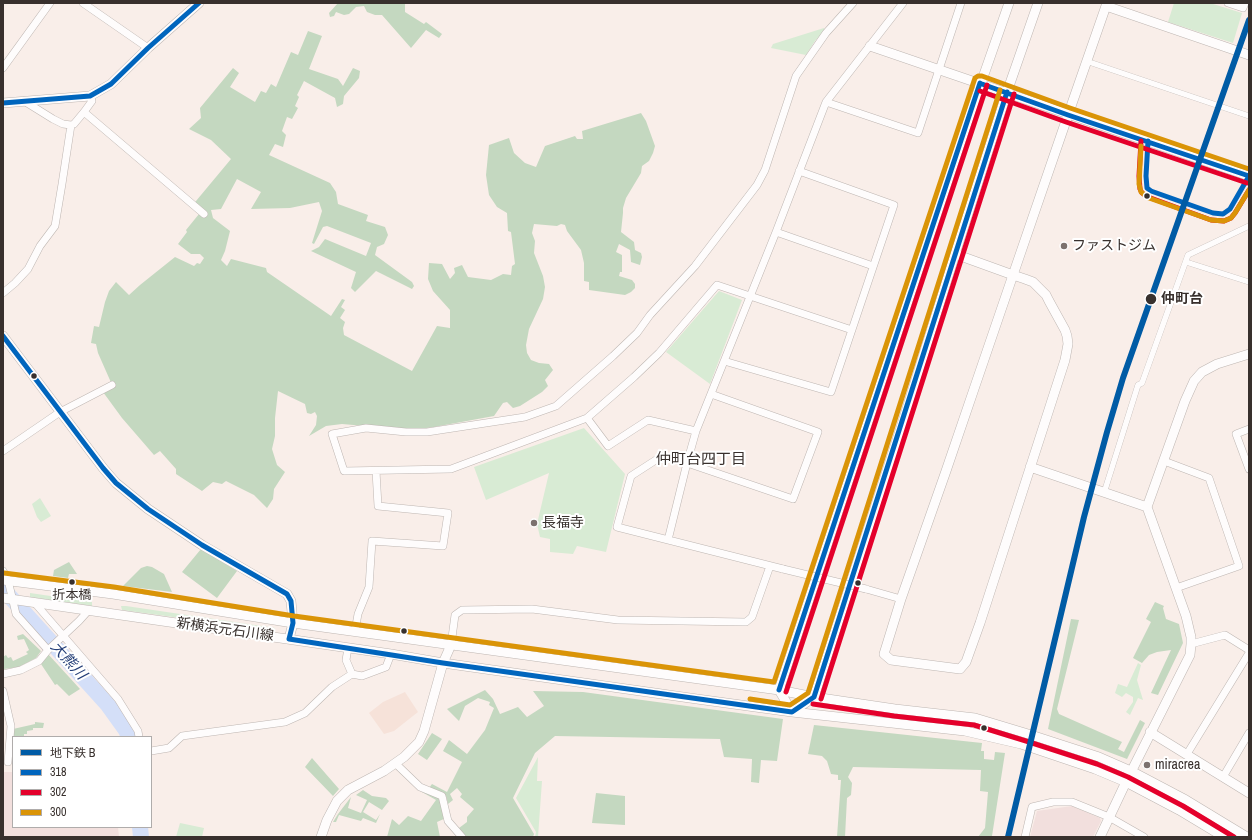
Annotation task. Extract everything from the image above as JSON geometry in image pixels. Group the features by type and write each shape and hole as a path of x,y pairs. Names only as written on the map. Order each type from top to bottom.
{"street":[{"path":"3,68 50,3"},
{"path":"83,3 148,48"},
{"path":"3,103 90,96 111,84 148,48 199,3"},
{"path":"852,330 717,286 660,353 587,418 451,469 344,472 332,434 366,428 406,432 427,432 525,417 556,406 637,333 650,315 695,266 758,185 796,76 826,33 853,3"},
{"path":"668,540 696,431 776,232 826,102 903,3"},
{"path":"826,102 918,133 961,3"},
{"path":"1009,3 980,83 779,690 792,712 814,697 1007,92 1038,3"},
{"path":"1228,3 1243,8 1245,3"},
{"path":"955,254 1013,275 1033,282 1046,295 1067,336 1068,344 1065,360 980,623 966,662 960,669 891,660 884,654 902,599 1013,275 1106,5 1249,55"},
{"path":"870,46 1249,176"},
{"path":"1092,63 1249,116"},
{"path":"24,101 53,119 63,124 70,125 74,124 92,101 90,96"},
{"path":"84,112 204,214"},
{"path":"3,293 28,269 40,246 55,226 70,125"},
{"path":"724,361 831,392 894,205 799,171"},
{"path":"1104,493 1138,385 1142,383 1188,255 1249,226"},
{"path":"776,232 873,266"},
{"path":"1186,262 1249,282"},
{"path":"3,336 102,468 129,495 202,545 287,594 291,601 293,623 289,639"},
{"path":"1100,837 1150,732 1190,655 1191,636 1186,616 1147,507 1185,401 1194,381 1202,372 1212,367 1249,354"},
{"path":"3,451 60,412 112,385"},
{"path":"711,394 818,432 793,499 662,456 630,476 617,527 902,599"},
{"path":"587,418 608,446 648,420 696,431"},
{"path":"1249,429 1236,434 1249,469"},
{"path":"1164,461 1209,478 1239,566 1176,588"},
{"path":"1030,467 1147,507"},
{"path":"355,631 358,614 369,587 372,541 443,546 448,513 378,506 376,471"},
{"path":"321,837 327,820 337,801 348,790 384,771 404,757 419,742 424,731 443,663 451,645 455,615 462,610 532,609 618,620 746,622 752,617 770,566"},
{"path":"3,571 7,599 16,614 48,650"},
{"name":"新横浜元石川線","path":"5,580 113,594 293,623 779,690 814,697 895,709 975,718 1099,758 1131,771 1186,800 1247,837"},
{"name":"新横浜元石川線","path":"7,599 289,639 443,663 792,712 965,731 1021,744 1095,769 1126,782 1179,810 1224,837"},
{"path":"34,602 118,698 138,732 139,736"},
{"path":"3,674 21,670 39,661 48,650 79,622 88,611"},
{"path":"1191,644 1225,635 1249,650"},
{"path":"348,648 346,660 352,674"},
{"path":"1187,754 1249,653"},
{"path":"152,751 168,748 182,736 285,722 305,713 332,687 352,674 362,676 386,667 391,654"},
{"path":"3,691 11,726 8,763"},
{"path":"1150,732 1249,794"},
{"path":"1223,777 1249,733"},
{"path":"395,763 420,787 442,796 448,821 462,837"},
{"path":"1025,837 1032,807 1053,802 1072,802 1109,817 1144,837"}],"shaded area":[{"path":"405,692 418,712 394,731 384,734 369,713 383,702"},
{"path":"3,772 12,772 12,828 118,828 119,837 3,837"},
{"path":"1072,806 1100,818 1101,821 1093,837 1030,837 1037,811"}],"green space":[{"path":"338,3 405,3 405,12 424,24 426,22 442,34 439,38 426,30 411,48 382,15 375,15 367,12 364,6 356,7 349,14 344,15 336,12 334,16 330,17 329,13"},
{"path":"1174,3 1210,3 1242,13 1233,43 1168,22"},
{"path":"824,28 825,30 815,41 806,55 771,48 773,44"},
{"path":"308,31 322,36 309,69 338,79 343,86 353,68 360,71 359,78 344,96 343,104 337,107 335,98 304,81 297,95 299,97 295,106 298,108 292,119 287,117 282,131 286,135 283,147 275,144 269,155 330,183 336,192 338,204 368,215 366,221 385,227 388,235 384,244 377,247 375,255 412,282 414,286 412,289 376,271 355,292 351,288 356,272 311,251 319,247 325,239 366,256 371,243 327,226 323,227 314,244 312,243 322,211 319,202 290,208 251,209 261,192 237,179 221,209 211,210 213,218 230,231 221,260 227,266 231,259 266,268 267,272 331,316 342,299 345,300 341,307 345,310 340,318 345,322 343,328 344,335 412,371 437,326 450,328 450,310 433,291 428,279 429,263 442,264 450,279 455,273 454,268 462,265 468,277 491,280 503,274 511,275 512,266 515,264 511,232 508,231 507,213 497,207 489,195 486,175 489,145 509,138 514,153 525,163 536,167 545,146 575,136 577,139 583,139 582,131 641,113 646,121 655,146 649,161 642,166 641,173 626,198 623,208 621,232 634,242 635,250 641,253 642,257 640,265 631,262 630,250 619,244 616,252 622,255 622,272 620,272 619,276 632,280 635,284 635,288 631,292 625,295 589,290 589,282 584,281 584,263 581,250 567,231 565,225 561,224 557,226 534,224 532,233 535,241 534,253 543,276 545,287 543,299 529,329 526,345 527,353 531,360 549,364 553,370 545,380 548,386 542,392 520,406 513,408 507,402 503,403 494,416 411,430 342,424 326,426 309,436 316,425 317,416 315,412 311,414 307,413 305,404 278,391 275,436 272,449 277,465 285,472 274,489 273,499 267,508 254,495 226,481 222,484 213,482 202,491 176,474 176,469 160,451 154,455 122,418 103,392 113,387 98,353 96,344 91,343 94,326 99,327 109,291 116,282 129,295 175,257 194,266 197,263 200,264 204,258 200,254 191,254 178,244 187,232 186,230 199,214 191,207 231,159 211,140 189,129 201,118 200,108 233,68 239,73 230,87 255,102 261,91 266,93 271,84 276,87 291,52 298,55"},
{"path":"719,291 742,300 710,384 666,352"},
{"path":"584,428 625,474 606,552 577,546 573,554 550,552 550,539 540,537 537,524 549,473 486,500 474,467"},
{"path":"40,498 51,516 41,522 37,517 32,504"},
{"path":"201,549 237,571 217,598 182,572"},
{"path":"69,562 77,574 69,574 68,578 53,576 54,570"},
{"path":"147,566 152,567 164,574 172,592 123,586 141,568"},
{"path":"30,593 92,602 92,606 30,597"},
{"path":"1155,602 1164,606 1163,608 1166,619 1179,624 1183,643 1158,695 1151,693 1171,650 1149,655 1142,663 1133,658 1151,622 1146,619"},
{"path":"121,606 275,628 275,631 122,610"},
{"path":"1071,619 1079,620 1057,709 1059,714 1122,742 1118,749 1124,752 1140,720 1145,723 1127,759 1048,729"},
{"path":"23,634 41,651 36,658 19,667 4,669 3,657 6,655 8,658 11,657 13,661 28,654 26,652 29,650 24,639 18,640 17,636"},
{"path":"48,654 80,689 69,696 57,684 55,685 41,664"},
{"path":"1138,663 1141,665 1137,680 1143,700 1138,698 1130,715 1126,712 1133,702 1133,697 1126,693 1122,697 1115,693 1118,684 1127,687"},
{"path":"485,690 493,699 500,714 518,707 527,717 544,706 533,691 583,692 783,719 777,761 761,760 759,783 751,782 752,759 724,757 720,739 555,736 535,753 513,798 534,834 533,837 467,837 459,828 467,822 467,817 474,809 460,797 462,794 457,788 450,794 453,800 448,804 446,796 429,788 432,784 447,792 462,762 443,751 449,740 467,754 485,730 494,708 489,705 490,702 478,698 465,706 459,721 447,709"},
{"path":"35,722 44,723 43,728 33,728 33,730 27,731 27,734 24,734 24,736 13,736 13,729 35,724"},
{"path":"814,725 982,743 981,751 984,751 984,759 994,760 995,752 1005,753 992,836 978,837 985,828 988,792 980,791 981,770 853,767 848,777 852,783 851,795 847,798 845,837 837,837 841,780 838,780 838,775 831,774 827,761 822,756 808,754"},
{"path":"432,733 442,739 427,760 418,754"},
{"path":"538,757 537,781 542,781 538,837 535,837 536,832 516,798"},
{"path":"312,758 339,789 333,796 305,767"},
{"path":"363,790 372,796 386,798 389,801 382,810 369,802 363,812 376,820 380,814 376,823 363,818 361,821 339,815 336,822 333,822 351,797 348,808 361,813 367,800 356,795"},
{"path":"424,790 440,797 446,818 437,822 440,837 387,837 392,819 399,825 408,816 421,821 436,800 422,792"},
{"path":"596,793 625,796 625,825 592,823"},
{"path":"180,823 204,828 202,837 176,837"}],"waterway":[{"name":"大熊川","path":"3,589 108,705 129,736"},
{"name":"大熊川","path":"140,828 141,837"}],"metro line":[{"name":"B","path":"1008,837 1084,517 1107,432 1123,378 1249,20"}],"transit line":[{"name":"318","path":"3,103 90,96 111,84 148,48 199,3"},
{"name":"300","path":"4,573 114,587 294,616 774,682 975,78 982,76 1070,108 1249,169"},
{"name":"318","path":"779,690 980,83"},
{"name":"318","path":"982,84 1068,115 1249,176"},
{"name":"302","path":"786,692 987,85"},
{"name":"300","path":"750,699 790,705 808,693 1000,90"},
{"name":"302","path":"980,91 1066,122 1247,183"},
{"name":"318","path":"289,639 443,663 792,712 814,697 1007,92"},
{"name":"302","path":"821,699 1014,94"},
{"name":"302","path":"1141,141 1139,176 1140,189 1142,193 1148,197 1211,220 1224,221 1231,218 1249,190"},
{"name":"318","path":"1148,141 1146,176 1147,188 1151,191 1213,213 1223,214 1230,209 1249,176"},
{"name":"300","path":"1141,146 1139,184 1141,192 1149,198 1211,220 1224,221 1231,218 1249,190"},
{"name":"318","path":"3,336 116,483 148,509 202,545 287,594 291,601 293,623 289,639"},
{"name":"302","path":"813,704 894,716 974,725 1026,741 1097,764 1128,777 1183,806 1234,837"}],"place":[{"name":"ファストジム","path":"1064,246"},
{"name":"仲町台","path":"1151,299"},
{"name":"長福寺","path":"534,523"},
{"name":"折本橋","path":"72,582"},
{"name":"miracrea","path":"1147,765"}],"district":[{"name":"仲町台四丁目","path":"701,460"}]}
